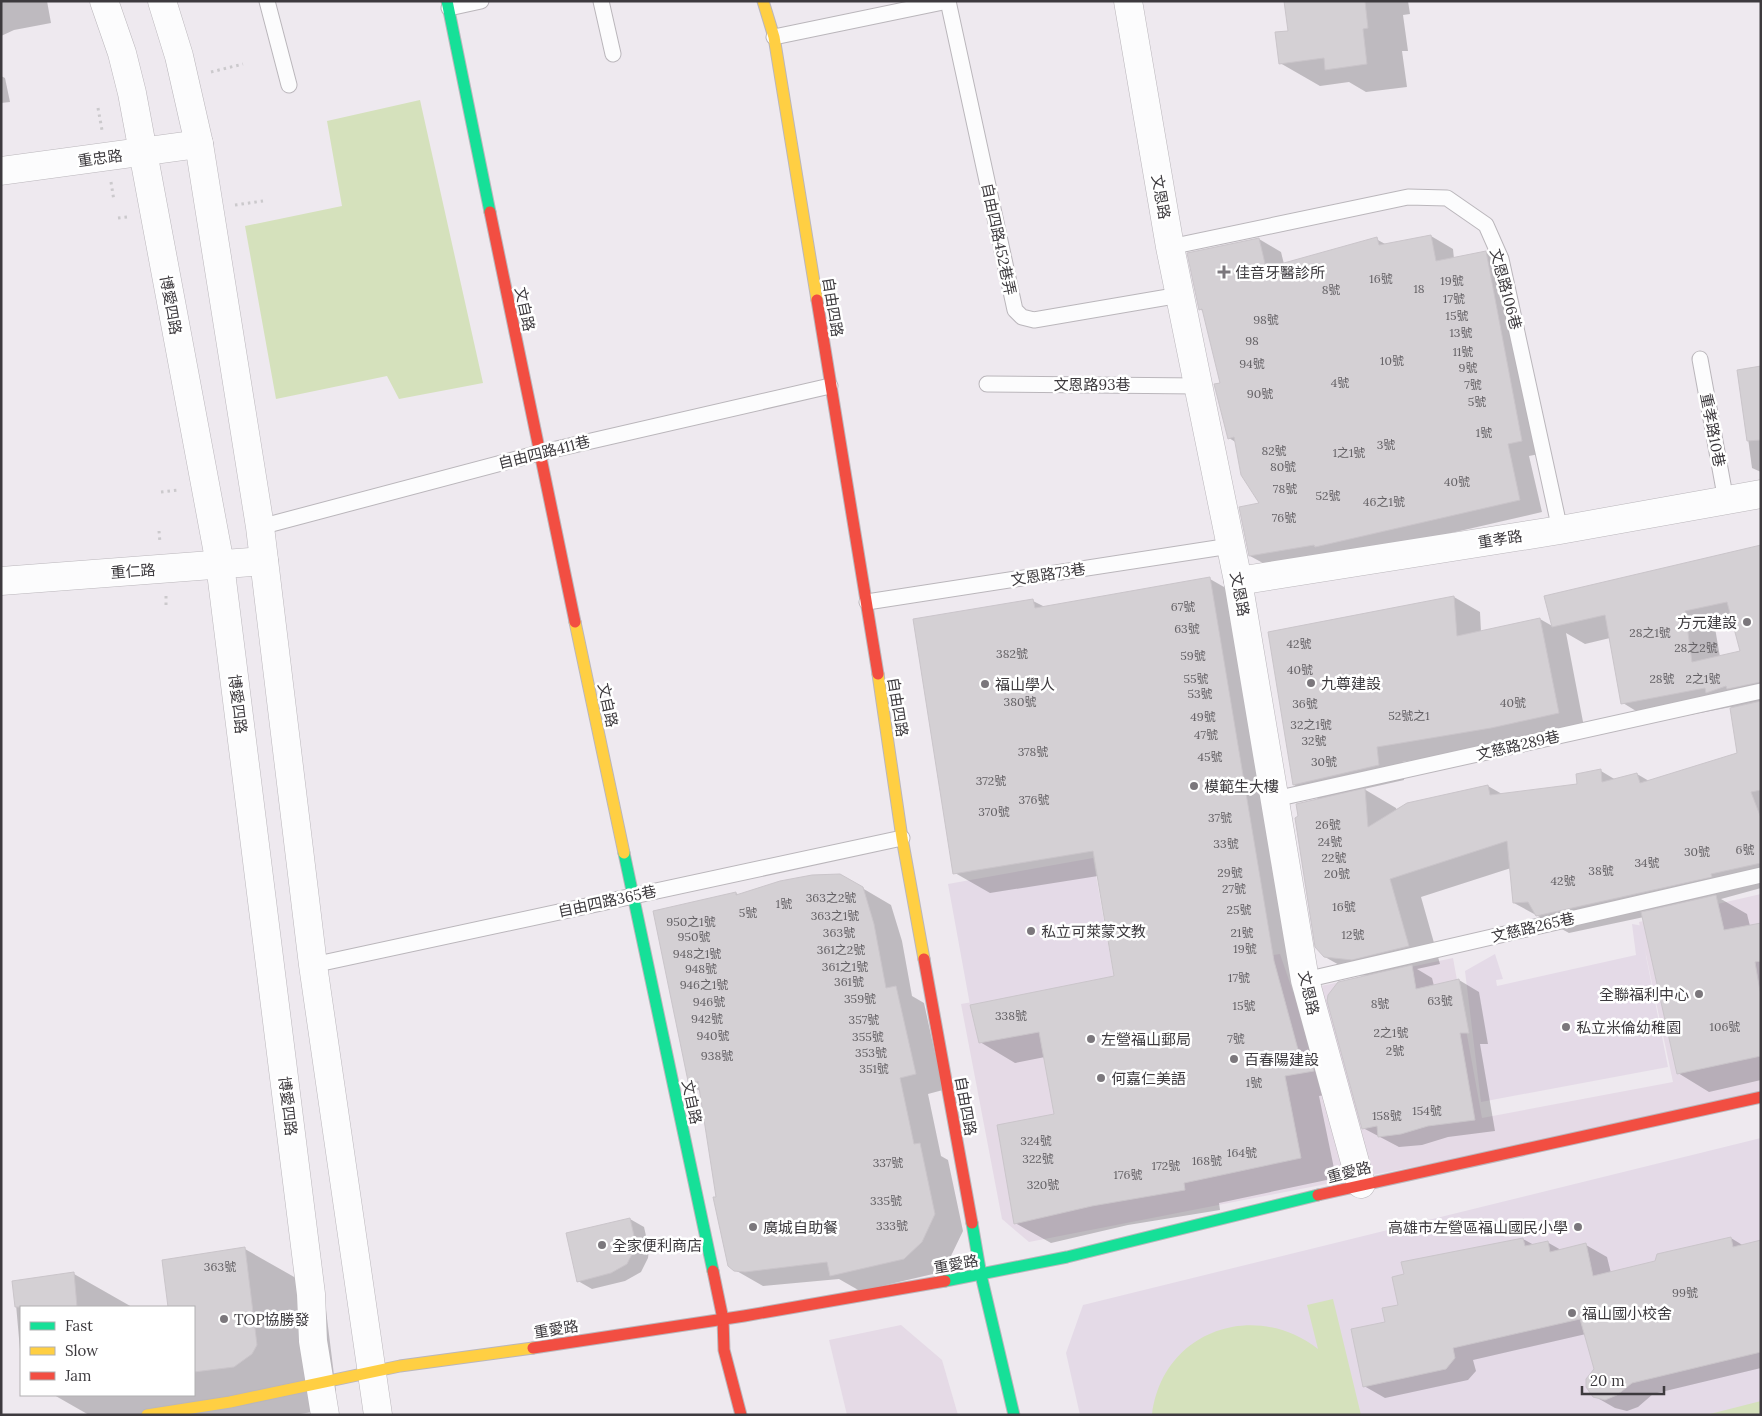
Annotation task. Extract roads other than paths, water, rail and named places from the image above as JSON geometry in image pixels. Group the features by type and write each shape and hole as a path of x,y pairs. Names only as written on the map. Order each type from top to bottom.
{"street":[{"name":"博愛四路","path":"104,1 127,70 144,152 220,564 310,1284 313,1341 325,1415"},
{"path":"162,1 179,56 199,144 260,527 313,966 378,1415"},
{"name":"自由四路","path":"763,1 774,37 867,602 902,838 981,1275 1014,1415"},
{"name":"文恩路","path":"1128,1 1170,247 1238,581 1304,980 1361,1184"},
{"name":"文自路","path":"448,4 539,453 723,1319 724,1350 741,1415"},
{"name":"重忠路","path":"1,171 199,144"},
{"name":"重孝路","path":"1238,581 1560,530 1761,494"},
{"name":"重仁路","path":"1,582 264,561"},
{"name":"重愛路","path":"147,1415 230,1402 400,1366 438,1362 723,1319 981,1275 1067,1258 1361,1184 1761,1097"}],"lane":[{"path":"267,1 289,85"},
{"path":"448,4 481,1"},
{"path":"601,1 613,54"},
{"path":"774,37 948,1"},
{"name":"自由四路452巷弄","path":"948,1 1015,310 1022,317 1034,320 1180,296"},
{"name":"文恩路106巷","path":"1170,247 1408,197 1447,198 1486,226 1501,259 1560,530"},
{"name":"重孝路10巷","path":"1700,359 1726,501"},
{"name":"文恩路93巷","path":"986,384 1198,386"},
{"name":"自由四路411巷","path":"260,527 539,453 830,386"},
{"name":"文恩路73巷","path":"867,602 1230,546"},
{"name":"文慈路289巷","path":"1275,799 1761,691"},
{"name":"自由四路365巷","path":"313,966 902,838"},
{"name":"文慈路265巷","path":"1304,980 1761,875"}],"place":[{"name":"佳音牙醫診所","path":"1224,272"},
{"name":"方元建設","path":"1747,622"},
{"name":"九尊建設","path":"1311,683"},
{"name":"福山學人","path":"985,684"},
{"name":"模範生大樓","path":"1194,786"},
{"name":"私立可萊蒙文教","path":"1031,931"},
{"name":"全聯福利中心","path":"1699,994"},
{"name":"私立米倫幼稚園","path":"1566,1027"},
{"name":"左營福山郵局","path":"1091,1039"},
{"name":"百春陽建設","path":"1234,1059"},
{"name":"何嘉仁美語","path":"1101,1078"},
{"name":"廣城自助餐","path":"753,1227"},
{"name":"高雄市左營區福山國民小學","path":"1578,1227"},
{"name":"全家便利商店","path":"602,1245"},
{"name":"福山國小校舍","path":"1572,1313"},
{"name":"TOP協勝發","path":"224,1319"}]}
